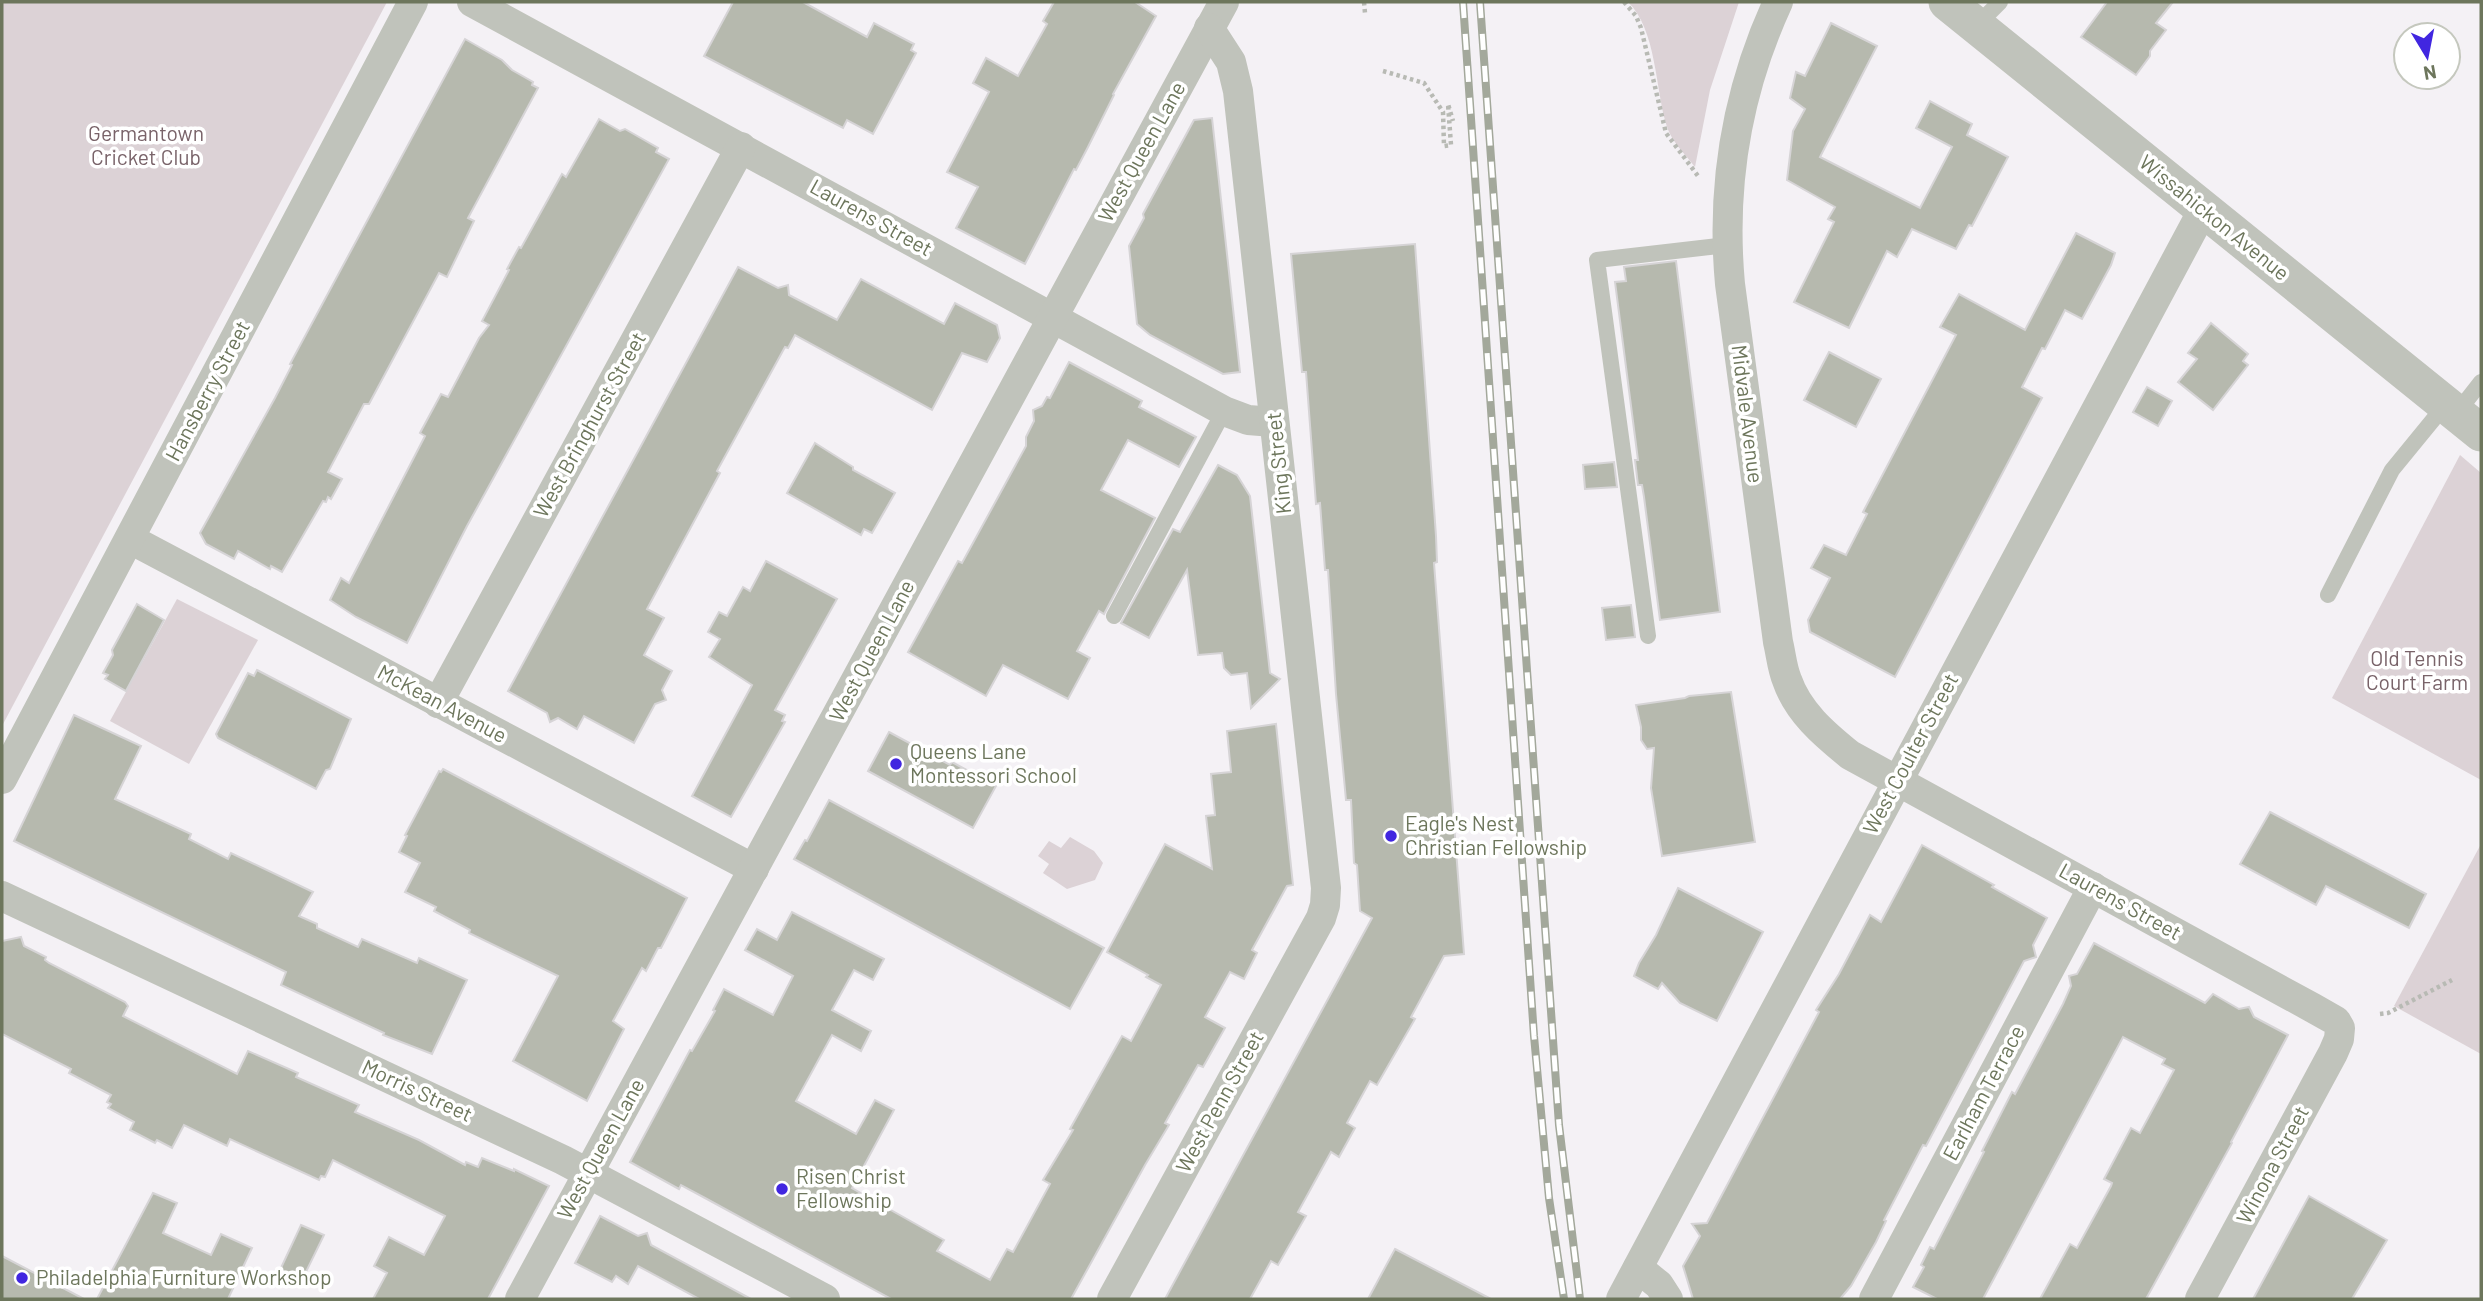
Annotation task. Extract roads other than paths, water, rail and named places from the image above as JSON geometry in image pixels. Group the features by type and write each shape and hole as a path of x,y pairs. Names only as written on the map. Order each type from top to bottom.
{"street":[{"name":"Hansberry Street","path":"2,779 413,2"},
{"name":"Laurens Street","path":"472,2 1224,411 1248,420 1274,422"},
{"name":"West Queen Lane","path":"520,1299 1224,2"},
{"name":"Midvale Avenue","path":"1778,2 1750,70 1740,109 1729,182 1727,245 1768,573 1786,680 1800,708 1823,734 1850,755 1897,780"},
{"name":"Wissahickon Avenue","path":"1947,2 1988,14 2203,210 2461,417"},
{"name":"King Street","path":"1209,28 1231,62 1238,91 1324,875 1325,905"},
{"name":"West Bringhurst Street","path":"438,702 741,148"},
{"name":"West Coulter Street","path":"1621,1299 2203,210"},
{"name":"McKean Avenue","path":"130,539 754,869"},
{"name":"Laurens Street","path":"1897,780 2313,1007 2336,1021 2340,1028"},
{"name":"Earlham Terrace","path":"1874,1299 2093,887"},
{"name":"Morris Street","path":"2,896 589,1172 825,1299"},
{"name":"West Penn Street","path":"1112,1299 1321,918 1325,905"},
{"name":"Winona Street","path":"2200,1299 2333,1053 2340,1028"},
{"path":"1638,1268 1660,1285 1668,1299"}],"lane":[{"path":"1648,636 1597,260 1727,245"},
{"path":"2329,595 2392,470 2461,417 2481,382"},
{"path":"1114,616 1224,411"}],"railway":[{"path":"1463,2 1534,1036 1549,1198 1564,1299"},
{"path":"1480,2 1559,1125 1580,1299"}],"place":[{"name":"Queens Lane Montessori School","path":"896,764"},
{"name":"Eagle's Nest Christian Fellowship","path":"1391,836"},
{"name":"Risen Christ Fellowship","path":"782,1189"},
{"name":"Philadelphia Furniture Workshop","path":"22,1278"}],"park label":[{"name":"Germantown Cricket Club","path":"146,146"},
{"name":"Old Tennis Court Farm","path":"2417,671"}]}
